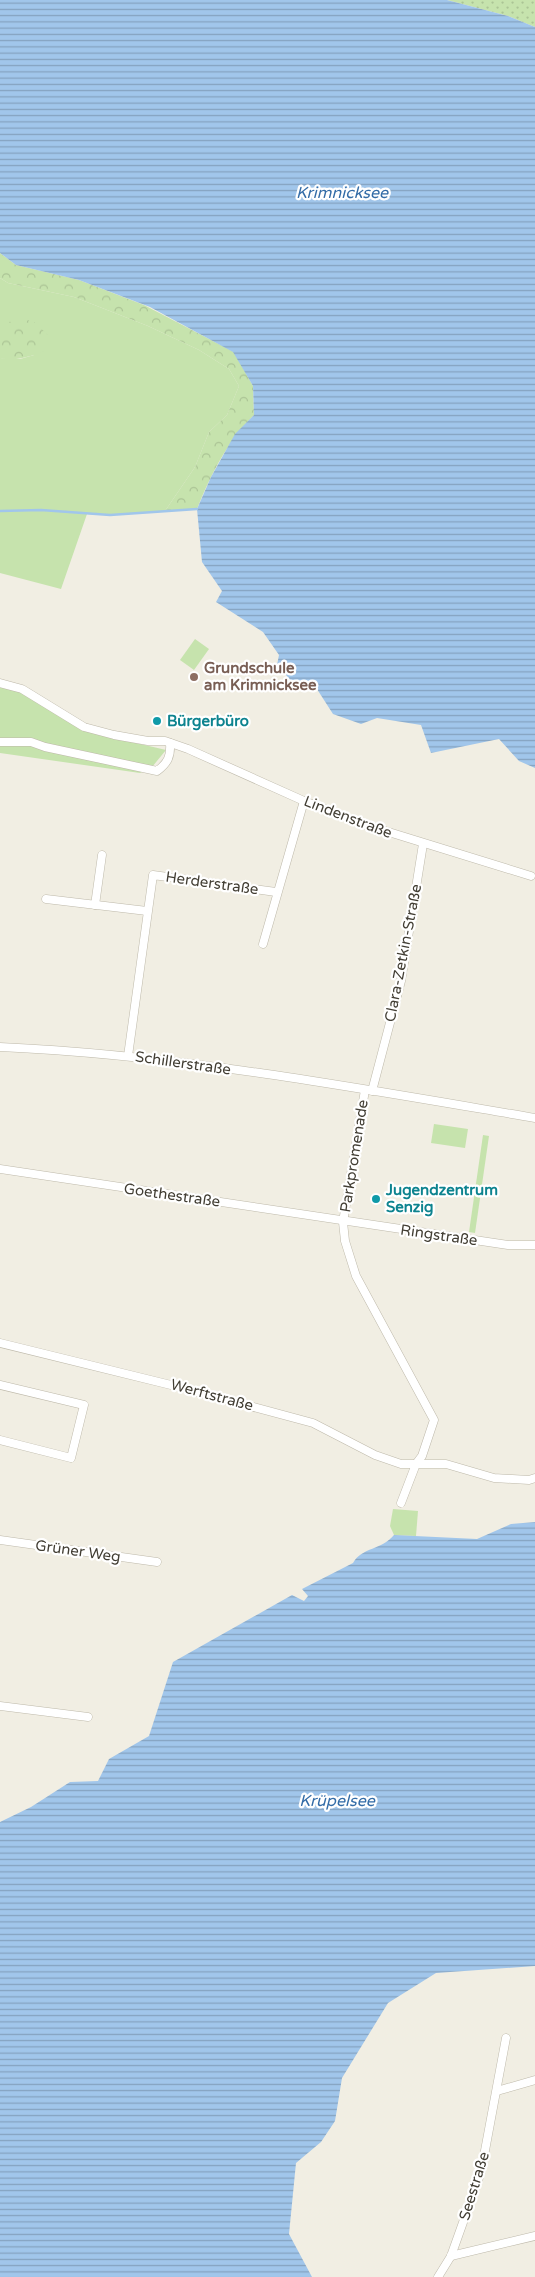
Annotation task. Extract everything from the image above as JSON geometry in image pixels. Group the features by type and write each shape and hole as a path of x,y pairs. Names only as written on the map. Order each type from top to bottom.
{"street":[{"name":"Lindenstraße","path":"0,682 22,689 84,727 114,735 170,743 188,749 304,801 366,825 531,876"},
{"path":"0,742 31,742 44,747 157,771 166,764 171,754 170,743"},
{"name":"Herderstraße","path":"263,944 276,892 304,801"},
{"name":"Clara-Zetkin-Straße","path":"369,1091 401,981 424,844"},
{"path":"95,905 102,855"},
{"name":"Herderstraße","path":"128,1056 153,875 276,892"},
{"path":"46,899 147,911"},
{"name":"Schillerstraße","path":"0,1047 128,1056 369,1091"},
{"path":"369,1091 535,1118"},
{"name":"Parkpromenade","path":"344,1222 369,1091"},
{"name":"Goethestraße","path":"0,1169 344,1222"},
{"path":"344,1222 345,1241 356,1276 434,1420 422,1456 416,1464 401,1503"},
{"name":"Ringstraße","path":"344,1222 514,1246 535,1245"},
{"name":"Werftstraße","path":"0,1343 146,1378 293,1417 324,1428 375,1455 401,1464 455,1465 494,1478 530,1480 535,1478"},
{"path":"0,1385 84,1405 71,1458 0,1440"},
{"name":"Grüner Weg","path":"0,1540 157,1562"},
{"path":"0,1706 88,1717"},
{"name":"Seestraße","path":"438,2277 450,2256 481,2172 506,2038"},
{"path":"497,2091 535,2080"},
{"path":"450,2256 535,2236"}],"green space":[{"path":"447,0 535,0 535,27 508,16"},
{"path":"0,253 16,265 79,280 144,305 234,352 253,386 254,415 235,437 221,459 197,509 165,511 195,467 209,432 227,415 239,386 229,369 199,350 148,326 74,297 8,283 0,278"},
{"path":"0,278 8,283 74,297 148,326 199,350 229,369 239,386 227,415 209,432 195,467 165,511 111,515 87,514 61,589 0,573 0,358 20,359 34,355 0,330"},
{"path":"32,320 49,336 51,348 20,358 0,358 0,330 8,322"},
{"path":"195,639 209,649 194,670 180,660"},
{"path":"0,685 31,698 70,723 91,732 166,750 152,767 140,773 0,753"},
{"path":"434,1124 468,1129 465,1148 431,1143"},
{"path":"483,1135 489,1136 475,1233 469,1232"},
{"path":"393,1509 418,1511 416,1536 394,1535 390,1526"}],"water":[{"name":"Krimnicksee","path":"0,0 447,0 508,16 535,27 535,768 519,761 499,739 431,753 421,725 377,718 361,724 333,714 315,686 295,685 277,665 279,655 263,632 216,602 222,591 202,562 197,509 211,477 235,434 254,415 253,386 233,352 150,307 79,280 16,265 0,253"},
{"name":"Krüpelsee","path":"535,1522 535,1966 436,1973 388,2003 342,2078 335,2121 321,2142 296,2163 289,2234 312,2277 0,2277 0,1822 31,1807 70,1782 98,1781 109,1759 149,1736 173,1662 292,1595 304,1601 308,1596 302,1589 353,1563 362,1554 384,1543 394,1535 477,1539 511,1524"}],"waterway":[{"path":"0,511 41,510 110,515 197,509"}],"place":[{"name":"Grundschule am Krimnicksee","path":"194,677"},
{"name":"Bürgerbüro","path":"157,721"},
{"name":"Jugendzentrum Senzig","path":"376,1199"}]}
